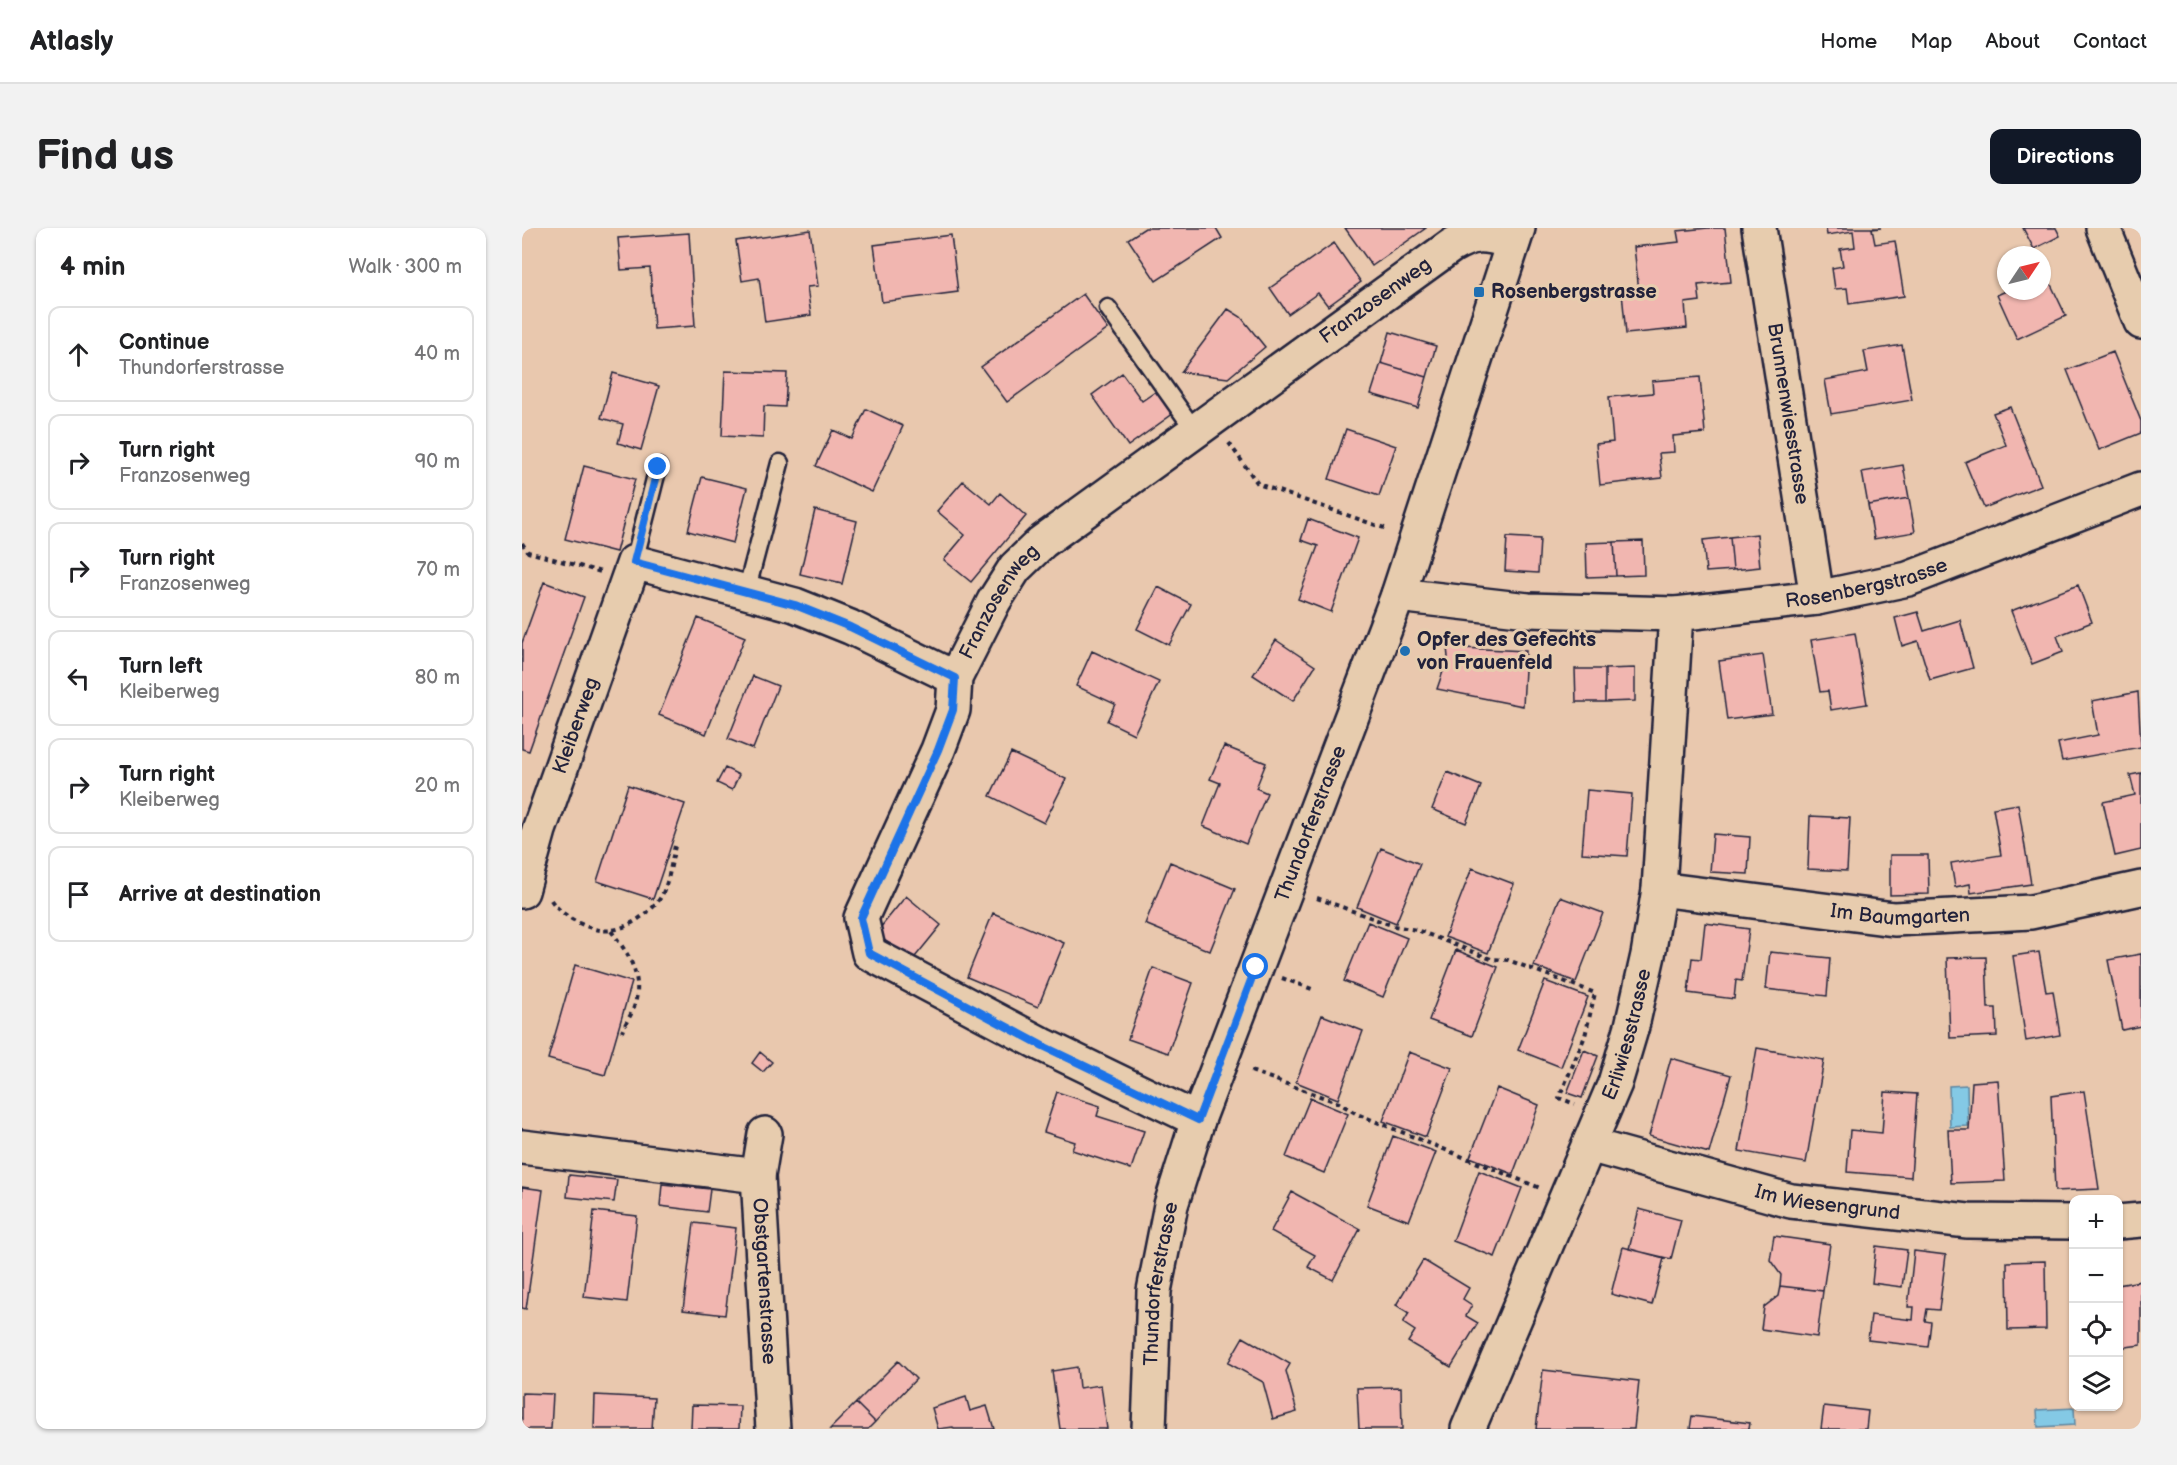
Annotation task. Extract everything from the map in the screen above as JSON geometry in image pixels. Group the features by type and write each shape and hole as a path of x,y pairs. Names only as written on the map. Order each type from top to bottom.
{"street":[{"name":"Brunnenwiesstrasse","path":"1759,228 1817,598"},
{"path":"2103,228 2141,322"},
{"name":"Franzosenweg","path":"1198,1120 1043,1046 869,953 861,918 938,750 953,710 955,678 994,600 1015,568 1042,542 1460,241 1468,236 1483,234 1515,235"},
{"name":"Thundorferstrasse","path":"1149,1429 1154,1291 1171,1205 1198,1120 1398,596 1515,235"},
{"name":"Rosenbergstrasse","path":"1398,596 1528,610 1676,614 1817,598 1908,579 2141,489"},
{"path":"631,570 746,592 795,605 850,627 955,678"},
{"name":"Kleiberweg","path":"525,880 539,830 631,570"},
{"name":"Erliwiesstrasse","path":"1468,1429 1589,1145 1632,1026 1648,955 1659,889 1676,614"},
{"name":"Im Baumgarten","path":"1659,889 1894,919 2031,912 2141,888"},
{"name":"Obstgartenstrasse","path":"765,1134 758,1176 772,1429"},
{"name":"Im Wiesengrund","path":"1589,1145 1791,1201 1968,1221 2069,1222"},
{"path":"522,1148 758,1176"},
{"path":"2123,1222 2141,1220"}],"lane":[{"path":"1108,308 1204,425"},
{"path":"746,592 780,463"},
{"name":"Kleiberweg","path":"631,570 658,467"}],"path":[{"path":"1204,425 1258,484 1378,526"},
{"path":"522,543 528,552 631,570"},
{"path":"525,880 541,873 546,892 555,905 571,918 591,927 611,931 634,921 658,901 667,882 675,846"},
{"path":"1283,897 1313,909 1317,897 1394,926 1417,930 1491,959 1508,960 1595,993 1585,1036 1559,1098 1601,1115"},
{"path":"611,931 634,965 638,981 638,995 633,1011 622,1032"},
{"path":"1286,979 1312,989"},
{"path":"1217,1070 1247,1082 1251,1070 1339,1103 1357,1114 1429,1142 1443,1150 1566,1198"},
{"path":"1564,1084 1570,1086"}],"water":[{"path":"1967,1085 1968,1126 1950,1127 1949,1086"},
{"path":"2069,1408 2069,1411 2074,1411 2075,1425 2038,1427 2037,1410"}],"building":[{"path":"1145,228 1216,228 1222,238 1156,281 1128,239"},
{"path":"1345,228 1426,228 1372,266"},
{"path":"1725,228 1731,282 1698,285 1700,301 1685,303 1687,328 1626,334 1622,293 1639,291 1634,247 1679,242 1677,231"},
{"path":"1826,228 1881,228 1872,229 1875,244 1895,241 1904,296 1849,304 1847,288 1835,289 1832,268 1843,266 1840,249 1855,247 1853,231 1827,235"},
{"path":"2023,228 2056,228 2060,236 2040,246 2032,246"},
{"path":"810,230 818,286 807,287 811,315 765,322 759,278 742,281 736,241"},
{"path":"689,233 695,326 654,329 650,268 621,270 618,238"},
{"path":"951,235 958,292 882,302 874,245"},
{"path":"1334,243 1361,282 1328,306 1318,293 1288,314 1270,288"},
{"path":"2051,285 2066,316 2017,339 1999,300 2051,300"},
{"path":"1083,294 1108,329 1007,402 981,367"},
{"path":"1228,309 1241,317 1265,347 1228,378 1181,372"},
{"path":"1390,332 1436,346 1427,377 1381,363"},
{"path":"1902,345 1912,400 1831,414 1825,380 1868,372 1864,351"},
{"path":"2113,352 2141,421 2141,433 2099,450 2067,370"},
{"path":"1381,363 1427,377 1418,408 1371,394"},
{"path":"725,371 787,373 785,407 764,406 763,438 722,436"},
{"path":"613,373 659,386 641,450 618,443 623,424 601,418"},
{"path":"1122,373 1142,401 1158,390 1174,413 1128,446 1092,395"},
{"path":"1700,377 1705,433 1673,436 1674,452 1659,453 1662,478 1600,485 1596,444 1613,442 1609,397 1653,393 1652,381"},
{"path":"2010,407 2041,485 1984,508 1965,462 2006,445 1993,413"},
{"path":"866,409 903,426 872,492 816,466 833,430 852,439"},
{"path":"1346,429 1396,446 1379,496 1329,479"},
{"path":"1903,465 1909,498 1868,505 1862,472"},
{"path":"584,466 635,479 616,552 565,539"},
{"path":"702,477 747,488 733,543 688,531"},
{"path":"963,481 991,504 1000,493 1026,516 971,582 944,560 965,535 937,511"},
{"path":"1909,498 1915,532 1874,539 1868,505"},
{"path":"815,510 857,521 842,584 800,574"},
{"path":"1308,519 1358,538 1331,612 1298,599 1318,546 1301,540"},
{"path":"1757,534 1760,567 1733,570 1730,537"},
{"path":"1507,537 1540,539 1538,573 1505,571"},
{"path":"1730,537 1733,570 1706,572 1703,540"},
{"path":"1643,541 1644,575 1616,576 1614,542"},
{"path":"1614,542 1616,576 1587,577 1586,543"},
{"path":"544,582 584,597 529,751 522,749 522,643"},
{"path":"2078,585 2092,622 2057,636 2063,652 2032,664 2011,611"},
{"path":"1158,587 1191,604 1169,645 1137,629"},
{"path":"1918,612 1924,631 1960,620 1973,668 1930,680 1918,641 1902,646 1895,618"},
{"path":"698,618 745,637 706,734 659,715"},
{"path":"1855,633 1867,704 1831,710 1828,691 1820,692 1811,640"},
{"path":"1276,640 1315,666 1293,701 1253,675"},
{"path":"1453,643 1462,648 1526,651 1523,706 1437,689 1448,657 1447,647"},
{"path":"1092,651 1159,682 1134,734 1107,721 1115,704 1076,686"},
{"path":"1763,655 1772,714 1727,720 1719,661"},
{"path":"1635,668 1635,701 1605,702 1605,669"},
{"path":"1575,669 1605,669 1605,702 1576,702"},
{"path":"753,676 778,686 753,749 728,739"},
{"path":"2138,692 2141,747 2062,761 2058,743 2098,735 2092,701"},
{"path":"1224,746 1266,763 1256,788 1267,793 1246,844 1203,826 1220,783 1210,779"},
{"path":"1011,753 1066,779 1044,823 990,796"},
{"path":"725,768 739,775 732,790 717,783"},
{"path":"1447,772 1481,786 1466,823 1432,809"},
{"path":"2141,773 2141,850 2115,856 2103,802 2135,795 2130,775"},
{"path":"628,785 685,804 653,899 597,881"},
{"path":"1587,790 1632,794 1627,856 1582,853"},
{"path":"2018,804 2031,884 1971,893 1970,884 1955,887 1951,863 2001,855 1993,808"},
{"path":"1810,816 1850,818 1847,871 1808,869"},
{"path":"1713,834 1750,837 1748,874 1710,872"},
{"path":"1381,848 1420,864 1396,923 1357,907"},
{"path":"1890,855 1928,855 1929,894 1890,895"},
{"path":"1170,862 1235,889 1210,951 1145,924"},
{"path":"1472,868 1514,884 1488,953 1445,937"},
{"path":"906,896 941,925 911,962 876,933"},
{"path":"1560,897 1603,913 1576,982 1534,966"},
{"path":"993,913 1064,943 1038,1007 967,977"},
{"path":"1368,922 1407,938 1383,997 1344,981"},
{"path":"1705,923 1749,929 1742,981 1736,980 1734,999 1688,993 1692,958 1701,959"},
{"path":"1456,950 1498,967 1472,1036 1429,1020"},
{"path":"1770,952 1830,958 1827,996 1766,989"},
{"path":"2039,952 2046,992 2053,991 2060,1035 2026,1041 2013,956"},
{"path":"2141,954 2141,1026 2122,1030 2108,960"},
{"path":"1986,957 1988,1008 1996,1008 1997,1036 1950,1038 1947,958"},
{"path":"575,965 632,982 605,1075 548,1059"},
{"path":"1153,968 1193,983 1168,1053 1128,1039"},
{"path":"1545,981 1588,997 1561,1067 1518,1050"},
{"path":"1322,1015 1363,1031 1338,1099 1296,1082"},
{"path":"1757,1048 1824,1060 1806,1163 1739,1151"},
{"path":"1584,1050 1598,1056 1582,1098 1567,1093"},
{"path":"760,1052 772,1062 763,1072 752,1063"},
{"path":"1409,1052 1452,1068 1426,1137 1383,1121"},
{"path":"1671,1058 1731,1075 1709,1153 1649,1136"},
{"path":"1998,1080 2005,1181 1951,1183 1948,1130 1969,1130 1972,1082"},
{"path":"1497,1088 1539,1105 1513,1174 1470,1157"},
{"path":"2084,1091 2099,1189 2055,1191 2051,1096"},
{"path":"1057,1092 1100,1106 1097,1116 1144,1131 1131,1169 1072,1150 1075,1142 1044,1132"},
{"path":"1885,1092 1917,1094 1911,1177 1847,1172 1850,1130 1882,1133"},
{"path":"1310,1098 1348,1114 1324,1173 1286,1157"},
{"path":"1393,1136 1436,1152 1409,1221 1367,1205"},
{"path":"1479,1171 1522,1188 1495,1257 1453,1241"},
{"path":"569,1175 617,1180 614,1202 567,1197"},
{"path":"662,1184 710,1189 707,1212 660,1206"},
{"path":"522,1187 543,1190 526,1309 522,1308"},
{"path":"1292,1192 1360,1229 1333,1280 1308,1267 1315,1255 1271,1231"},
{"path":"1639,1209 1681,1220 1671,1259 1629,1249"},
{"path":"594,1211 637,1216 627,1302 584,1297"},
{"path":"694,1223 736,1228 725,1315 683,1310"},
{"path":"1774,1236 1830,1244 1823,1291 1780,1286 1781,1275 1770,1260"},
{"path":"1876,1246 1907,1250 1902,1287 1872,1283"},
{"path":"1623,1247 1664,1258 1652,1305 1611,1294"},
{"path":"1914,1251 1946,1255 1939,1310 1927,1309 1925,1321 1931,1322 1928,1347 1868,1340 1871,1315 1913,1320 1914,1307 1908,1307"},
{"path":"1423,1260 1469,1288 1463,1299 1472,1305 1466,1316 1478,1323 1451,1367 1408,1342 1415,1331 1403,1323 1409,1313 1396,1305"},
{"path":"2045,1261 2046,1329 2008,1330 2007,1262"},
{"path":"2141,1281 2141,1345 2123,1347 2123,1284"},
{"path":"1780,1286 1823,1291 1817,1337 1761,1329 1764,1307 1778,1296"},
{"path":"1243,1337 1290,1364 1286,1371 1297,1412 1273,1419 1263,1382 1228,1363"},
{"path":"898,1361 916,1379 875,1422 856,1403"},
{"path":"1077,1367 1079,1388 1101,1385 1107,1429 1060,1429 1052,1371"},
{"path":"1543,1370 1639,1381 1634,1429 1536,1429"},
{"path":"1401,1387 1402,1429 1359,1429 1357,1388"},
{"path":"522,1393 553,1394 551,1429 522,1429"},
{"path":"595,1395 654,1398 652,1429 594,1429"},
{"path":"966,1397 970,1411 987,1406 994,1429 954,1429 953,1427 938,1429 932,1408"},
{"path":"856,1403 875,1422 868,1429 830,1429"},
{"path":"692,1405 740,1406 739,1429 691,1429"},
{"path":"1824,1406 1868,1411 1866,1429 1821,1429"},
{"path":"1692,1416 1750,1423 1749,1429 1690,1429"}],"place":[{"name":"Rosenbergstrasse","path":"1479,292"},
{"name":"Opfer des Gefechts von Frauenfeld","path":"1405,651"}],"route":[{"path":"658,467 634,562 795,605 850,627 955,678 953,710 938,750 861,918 869,953 1043,1046 1198,1120 1256,967"}]}
